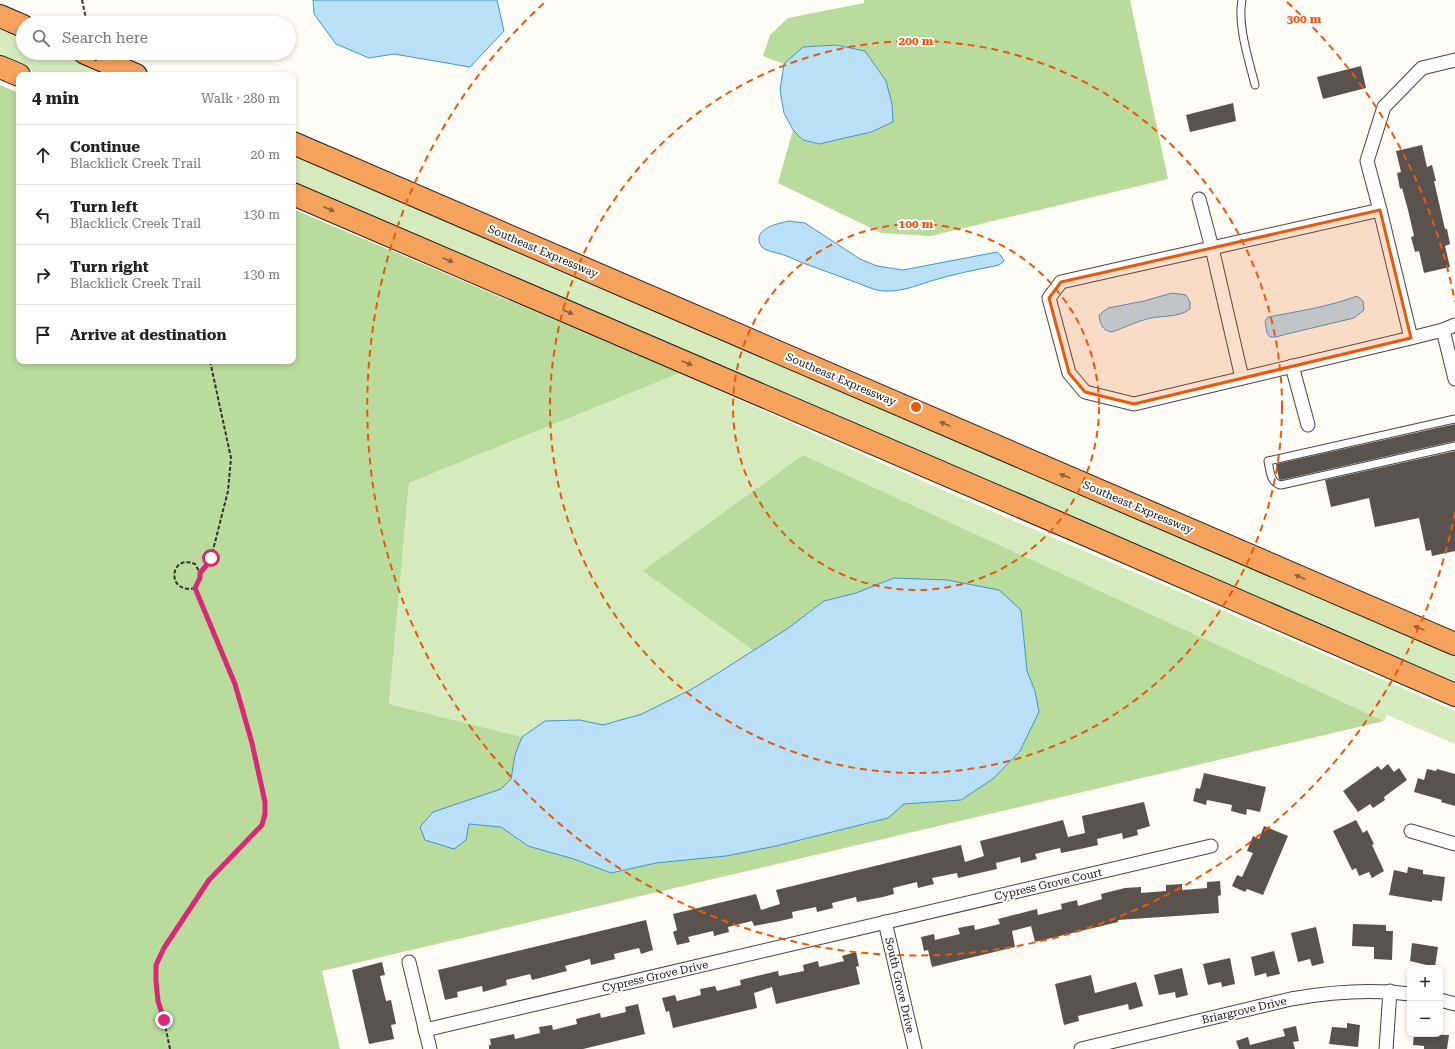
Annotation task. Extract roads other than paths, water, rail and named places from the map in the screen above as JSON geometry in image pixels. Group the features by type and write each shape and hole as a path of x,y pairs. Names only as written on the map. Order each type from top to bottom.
{"highway":[{"path":"0,16 16,23"},
{"path":"98,60 128,72"},
{"path":"0,67 16,74"},
{"name":"Southeast Expressway","path":"296,144 1455,644"},
{"path":"296,195 1455,694"}],"street":[{"path":"1411,338 1367,161 1384,107 1422,68 1455,60"},
{"path":"1199,199 1242,378"},
{"path":"1380,210 1060,282 1050,298 1069,373 1085,392 1134,404 1411,338 1443,330 1455,325"},
{"path":"1443,330 1455,379"},
{"path":"1292,366 1308,425"},
{"path":"1411,831 1455,844"},
{"name":"Cypress Grove Court","path":"885,922 1211,846"},
{"name":"Cypress Grove Drive","path":"425,1030 885,922"},
{"name":"South Grove Drive","path":"885,922 915,1049"},
{"path":"409,962 430,1049"},
{"name":"Briargrove Drive","path":"1081,1049 1291,999 1324,993 1362,990 1390,991 1407,994"},
{"path":"1386,1049 1390,991"},
{"path":"1443,1001 1455,1004"}],"lane":[{"path":"1242,0 1240,10 1255,85"},
{"path":"1455,419 1268,461 1273,481 1276,484 1281,485 1455,446"}],"water":[{"path":"313,0 497,0 504,31 470,67 394,54 369,58 336,44 314,14"},
{"path":"836,45 865,51 886,81 892,104 893,122 871,132 819,144 803,140 793,130 784,113 780,90 784,64 803,47"},
{"path":"789,221 805,223 860,259 877,266 903,270 997,252 1004,261 999,265 948,276 896,291 880,291 764,249 760,244 760,234 768,227"},
{"path":"1172,293 1186,295 1190,302 1190,309 1181,314 1143,320 1112,332 1106,330 1101,324 1099,315 1108,308 1144,301"},
{"path":"1357,296 1363,301 1364,310 1354,318 1276,337 1270,337 1267,333 1265,321 1268,317 1324,306"},
{"path":"894,578 947,580 999,590 1021,610 1027,671 1035,691 1039,712 1020,751 994,778 961,800 904,804 888,818 776,846 726,856 656,863 611,873 574,859 528,846 501,827 469,824 466,840 454,849 425,840 420,827 433,812 501,789 511,779 515,755 522,737 545,721 580,720 603,725 642,714 692,689 715,675 787,629 824,601 856,593"}]}
